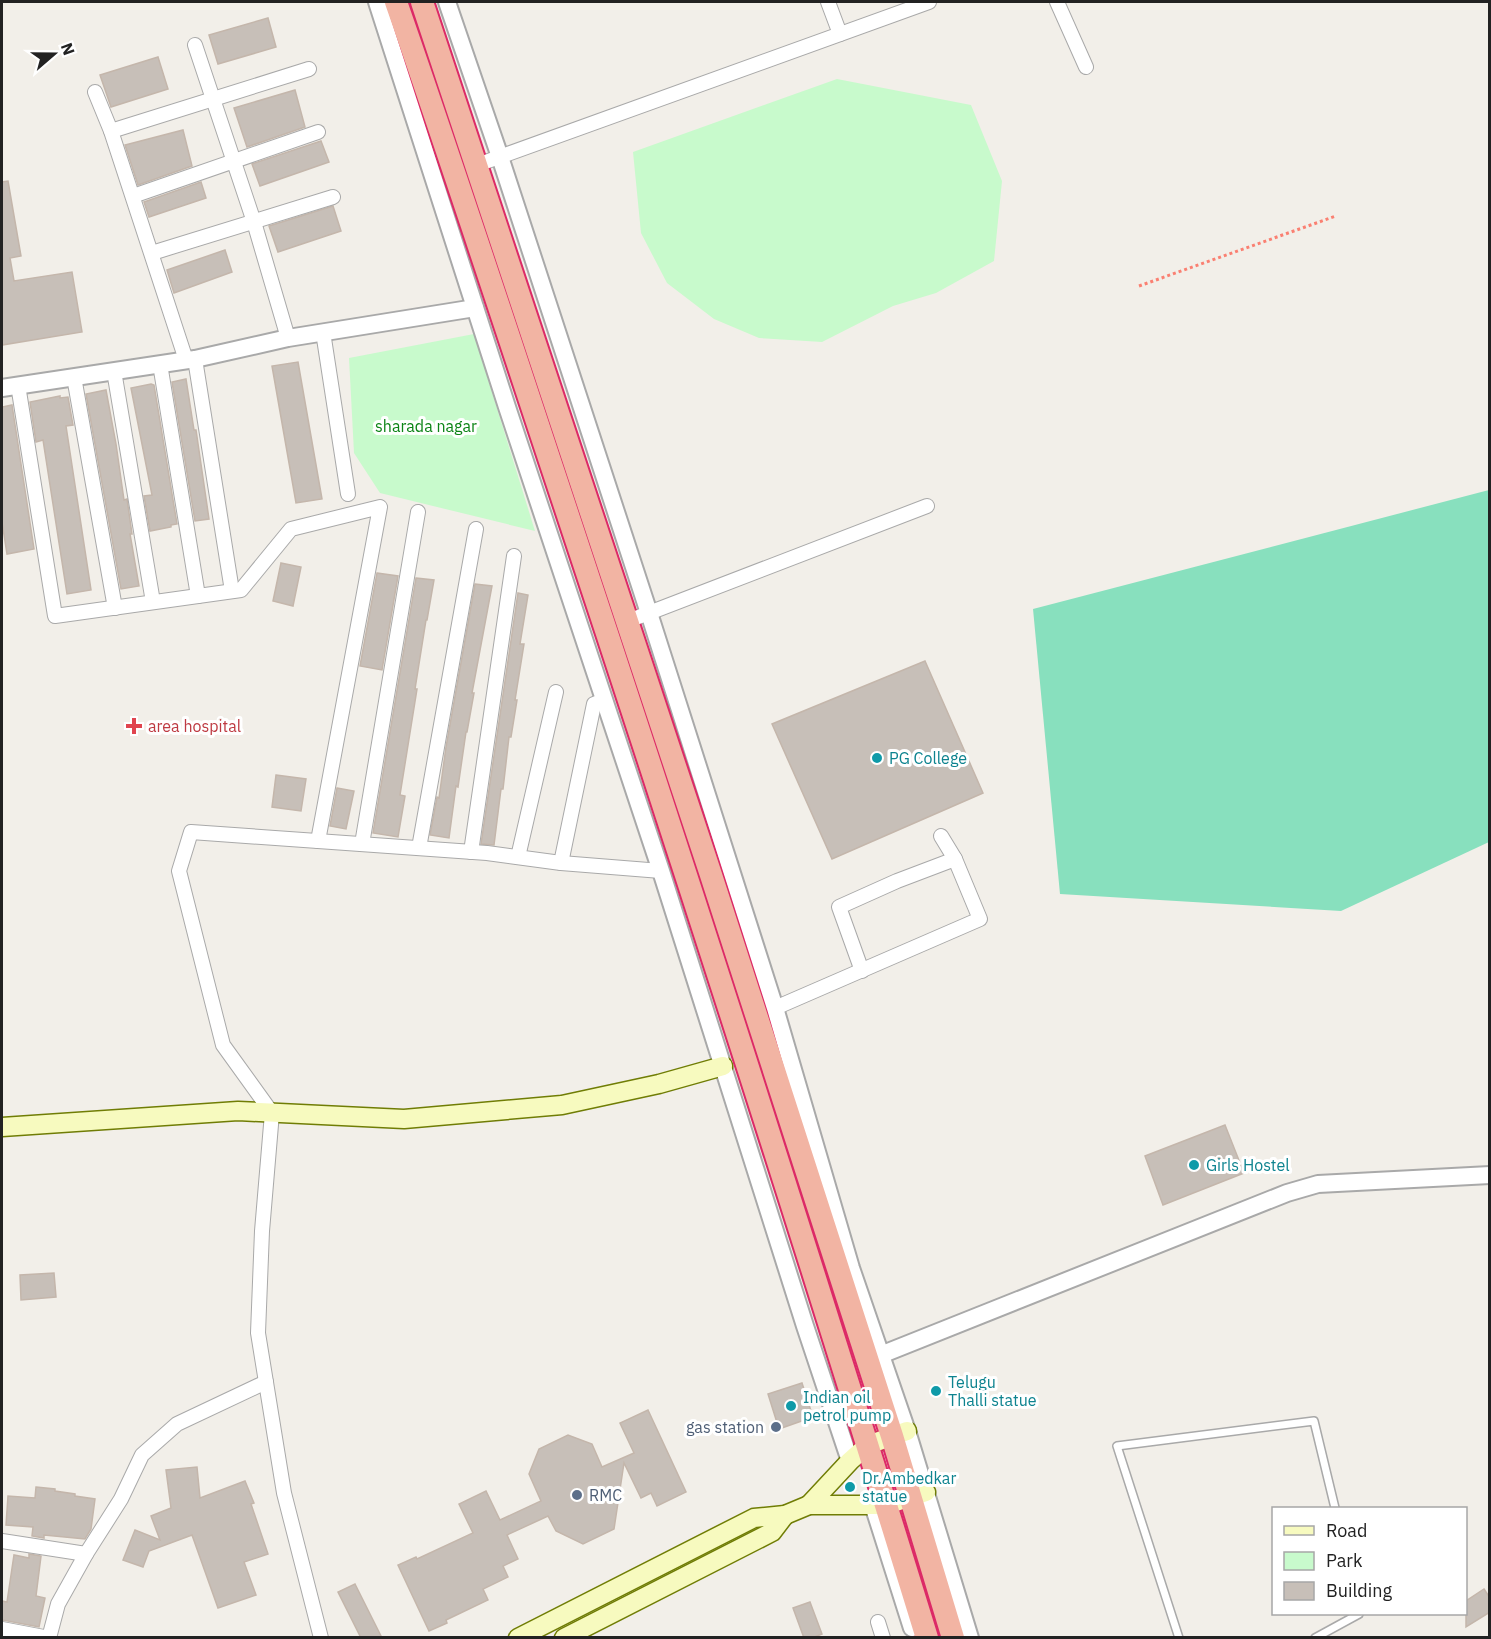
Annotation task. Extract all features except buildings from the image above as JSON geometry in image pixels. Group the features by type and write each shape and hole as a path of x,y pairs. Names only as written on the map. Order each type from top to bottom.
{"highway":[{"path":"396,2 432,138 634,716 868,1445 880,1505 927,1638"},
{"path":"422,2 627,621 786,1080 844,1270 918,1495 953,1638"}],"main road":[{"path":"2,1127 238,1111 404,1119 562,1105 659,1084 723,1066"},
{"path":"809,1505 868,1445 899,1434"},
{"path":"518,1638 754,1518 785,1515 809,1505 880,1505 918,1495"},
{"path":"564,1638 772,1532 785,1515"}],"street":[{"path":"377,2 432,138 475,308 661,871 850,1461"},
{"path":"447,2 649,613 775,1008 786,1080"},
{"path":"828,2 840,34"},
{"path":"477,165 929,2"},
{"path":"1057,2 1086,67"},
{"path":"195,45 254,222 288,338"},
{"path":"111,131 309,69"},
{"path":"95,92 111,131 191,359 232,591"},
{"path":"133,196 318,132"},
{"path":"152,253 333,197"},
{"path":"318,841 380,507 291,529 241,590 55,616 10,386 191,359 288,338 475,308"},
{"path":"323,332 348,494"},
{"path":"160,364 198,596"},
{"path":"114,371 153,602"},
{"path":"74,377 115,608"},
{"path":"627,621 927,506"},
{"path":"362,844 418,512"},
{"path":"419,848 476,529"},
{"path":"471,852 514,556"},
{"path":"518,857 556,692"},
{"path":"561,863 594,704 604,700"},
{"path":"321,1638 284,1493 258,1333 262,1231 272,1113 224,1046 179,871 190,832 471,852 561,863 661,871"},
{"path":"775,1008 980,919 956,859 941,836"},
{"path":"862,971 839,907 897,881 956,859"},
{"path":"874,1358 1287,1193 1318,1184 1490,1175"},
{"path":"2,1629 49,1638 58,1604 86,1554 121,1500 142,1455 177,1424 266,1382"},
{"path":"918,1495 970,1638"},
{"path":"880,1505 915,1638"},
{"path":"2,1541 86,1554"},
{"path":"878,1622 883,1638"}],"lane":[{"path":"1179,1638 1117,1446 1314,1421 1335,1507"},
{"path":"1315,1638 1357,1615"}],"path":[{"path":"1139,286 1336,216"}],"green space":[{"path":"837,79 971,105 1002,181 994,261 936,293 893,306 822,342 759,338 714,319 667,283 641,233 633,152"},
{"name":"sharada nagar","path":"474,334 535,531 380,493 354,453 349,358"},
{"path":"1489,490 1489,842 1341,911 1060,894 1033,609"}],"place":[{"name":"area hospital","path":"134,726"},
{"name":"PG College","path":"877,758"},
{"name":"Girls Hostel","path":"1194,1165"},
{"name":"Telugu Thalli statue","path":"936,1391"},
{"name":"Indian oil petrol pump","path":"791,1406"},
{"name":"gas station","path":"776,1427"},
{"name":"Dr.Ambedkar statue","path":"850,1487"},
{"name":"RMC","path":"577,1495"}]}
